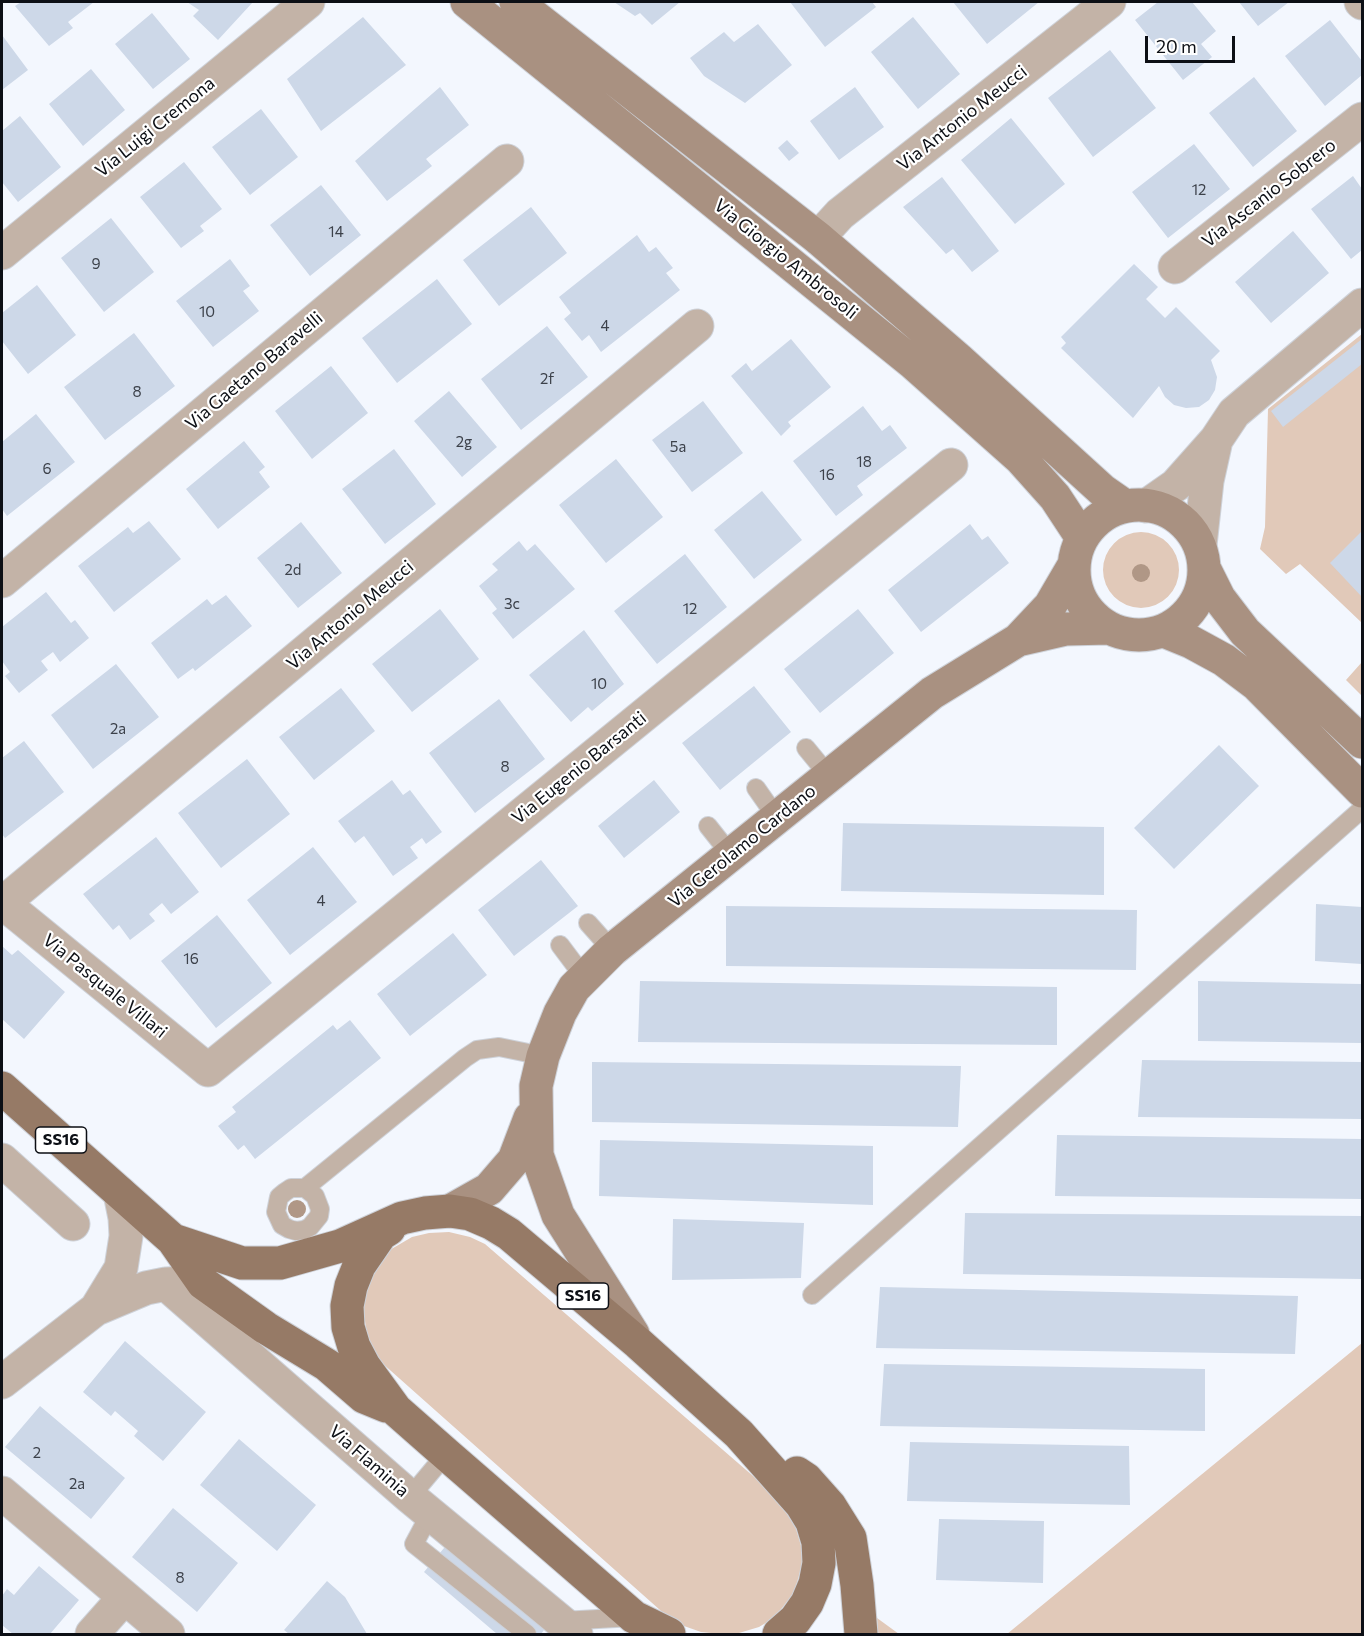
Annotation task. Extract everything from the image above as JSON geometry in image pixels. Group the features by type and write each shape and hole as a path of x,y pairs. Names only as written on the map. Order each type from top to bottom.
{"main road":[{"name":"Via Giorgio Ambrosoli","path":"467,2 913,363 1021,459 1055,497 1078,551"},
{"name":"Via Giorgio Ambrosoli","path":"516,2 818,238 958,359 1102,490 1135,506"},
{"path":"1202,557 1203,589 1194,606 1181,621 1164,631 1146,635 1127,635 1109,628 1093,617 1083,604 1076,588 1078,551 1098,519 1135,506 1158,507 1175,515 1190,528 1219,598 1245,632 1362,742"},
{"name":"Via Gerolamo Cardano","path":"638,1343 558,1215 537,1155 536,1086 543,1056 560,1013 574,988 612,951 932,693 1018,640 1050,606 1078,551"},
{"name":"Via Gerolamo Cardano","path":"1018,640 1065,629 1109,628"},
{"path":"1164,631 1224,660 1256,684 1362,791"},
{"name":"Via Flaminia","path":"2,1088 173,1240 242,1263 280,1263 340,1246 402,1218 425,1213 450,1211 470,1214 509,1234 638,1343 738,1434 801,1504 812,1522 818,1542 819,1563 815,1584 807,1603 795,1620 779,1635"},
{"name":"Via Gerolamo Cardano","path":"450,1211 489,1189 514,1160 535,1105"},
{"name":"Via Flaminia","path":"402,1218 381,1234 359,1266 351,1286 347,1306 348,1327 354,1347 364,1366 396,1410 639,1626 669,1635"},
{"name":"Via Flaminia","path":"173,1240 198,1295 266,1328 327,1365 364,1397 396,1410"},
{"name":"Via Flaminia","path":"738,1434 806,1479 830,1506 850,1538 861,1635"}],"street":[{"name":"Via Luigi Cremona","path":"2,253 308,2"},
{"name":"Via Antonio Meucci","path":"818,238 840,214 1109,2"},
{"name":"Via Ascanio Sobrero","path":"1175,267 1362,119"},
{"name":"Via Gaetano Baravelli","path":"2,581 507,161"},
{"path":"1135,506 1176,485 1216,440 1234,413 1362,305"},
{"name":"Via Antonio Meucci","path":"2,903 697,326"},
{"path":"1202,557 1206,481 1216,440"},
{"name":"Via Eugenio Barsanti","path":"208,1070 951,465"},
{"name":"Via Pasquale Villari","path":"2,903 208,1070"},
{"path":"2,1160 73,1224"},
{"path":"96,1309 121,1268 126,1236 120,1193"},
{"path":"2,1382 96,1309 146,1288 166,1284 198,1295"},
{"name":"Via Flaminia","path":"198,1295 420,1505 568,1628"},
{"path":"2,1493 168,1635"},
{"path":"93,1635 124,1598"}],"lane":[{"path":"806,747 829,776"},
{"path":"756,788 777,818"},
{"path":"812,1295 1362,809"},
{"path":"708,826 730,855"},
{"path":"588,923 612,951"},
{"path":"560,945 584,977"},
{"path":"305,1188 477,1050 499,1047 543,1056"},
{"path":"446,1455 420,1505 414,1544 527,1635"},
{"path":"568,1628 639,1626"}],"shaded area":[{"path":"1362,334 1362,623 1300,564 1286,574 1260,549 1265,527 1268,409"},
{"path":"1141,532 1155,535 1168,543 1176,556 1179,570 1176,584 1168,597 1155,605 1141,608 1127,605 1114,597 1106,584 1103,570 1106,556 1114,543 1127,535"},
{"path":"1362,662 1362,696 1346,680"},
{"path":"449,1232 470,1237 485,1244 775,1495 794,1522 802,1549 802,1565 794,1593 774,1618 759,1627 739,1633 721,1634 701,1632 669,1618 382,1363 368,1340 363,1309 366,1288 373,1270 388,1251 412,1237"},
{"path":"1362,1343 1362,1634 1007,1634"},
{"path":"877,1618 899,1634 878,1634"}],"building":[{"path":"21,2 94,2 68,22 73,28 49,46 15,6"},
{"path":"187,2 253,2 218,40 193,16 199,10"},
{"path":"614,2 680,2 652,25 640,13 635,16"},
{"path":"790,2 872,2 876,7 825,47"},
{"path":"953,2 1039,2 987,44"},
{"path":"1158,2 1192,2 1216,31 1201,44 1212,57 1183,80 1135,20"},
{"path":"1239,2 1289,2 1258,26"},
{"path":"152,13 190,59 153,89 115,44"},
{"path":"363,17 406,65 321,131 287,79"},
{"path":"913,17 960,74 918,109 871,52"},
{"path":"1330,20 1362,61 1362,75 1325,106 1285,56"},
{"path":"758,24 792,65 745,103 704,76 690,58 724,32 734,42"},
{"path":"2,35 28,70 2,90"},
{"path":"1110,50 1156,108 1093,157 1048,98"},
{"path":"91,69 125,110 83,146 49,104"},
{"path":"1254,77 1297,131 1253,167 1209,113"},
{"path":"440,87 469,125 426,159 432,166 387,201 355,161"},
{"path":"855,87 884,127 839,160 810,121"},
{"path":"261,109 298,157 250,195 212,147"},
{"path":"20,116 61,167 18,202 2,182 2,131"},
{"path":"1011,118 1065,184 1015,224 961,160"},
{"path":"787,140 799,153 789,161 778,148"},
{"path":"1194,144 1230,189 1168,238 1132,192"},
{"path":"184,162 222,209 200,226 204,231 181,248 140,197"},
{"path":"1353,176 1362,189 1362,250 1351,259 1311,209"},
{"path":"942,177 999,251 972,272 953,249 946,254 903,207"},
{"path":"321,185 361,235 310,276 270,225"},
{"path":"531,207 567,253 499,306 463,260"},
{"path":"111,218 154,272 104,312 61,258"},
{"path":"1293,231 1329,273 1271,323 1235,282"},
{"path":"637,235 649,252 656,247 673,268 666,273 680,290 601,352 589,335 582,341 564,319 571,313 559,297"},
{"path":"230,259 250,286 243,291 259,311 213,347 176,301"},
{"path":"1134,264 1158,287 1146,299 1165,318 1176,307 1220,351 1211,360 1217,377 1215,390 1209,400 1199,407 1186,408 1174,405 1165,397 1159,386 1133,418 1061,348 1066,343 1061,337"},
{"path":"437,279 472,324 397,383 362,338"},
{"path":"37,285 76,335 28,374 2,341 2,313"},
{"path":"547,326 588,377 521,430 481,379"},
{"path":"134,333 175,386 105,440 64,387"},
{"path":"791,339 831,387 788,422 791,426 781,436 731,376 746,363 752,371"},
{"path":"1362,339 1362,364 1283,427 1271,411"},
{"path":"331,366 368,413 312,459 275,411"},
{"path":"449,391 497,447 462,477 414,421"},
{"path":"703,401 743,453 692,492 652,440"},
{"path":"863,406 882,431 890,425 907,448 857,486 863,495 836,516 793,461"},
{"path":"36,414 75,462 7,516 2,509 2,442"},
{"path":"244,441 265,467 259,472 270,487 218,529 186,489"},
{"path":"394,449 436,504 385,544 342,489"},
{"path":"616,459 663,517 606,563 559,505"},
{"path":"762,491 802,540 754,579 714,530"},
{"path":"149,521 181,559 114,612 78,566 128,527 133,533"},
{"path":"301,522 342,573 298,608 257,558"},
{"path":"970,524 982,540 988,536 1009,563 921,632 888,590"},
{"path":"1362,531 1362,597 1330,563"},
{"path":"519,541 527,551 535,544 575,589 513,639 492,613 497,609 479,586 498,570 492,564"},
{"path":"685,554 727,607 657,664 614,611"},
{"path":"46,592 71,623 75,620 89,638 60,662 53,652 41,661 48,670 19,693 5,676 10,672 2,661 2,627"},
{"path":"226,595 252,626 195,671 193,668 178,679 151,643 207,599 212,605"},
{"path":"440,609 479,659 412,712 372,664"},
{"path":"858,609 894,653 820,713 784,669"},
{"path":"584,630 624,684 592,711 588,707 571,722 529,675"},
{"path":"116,664 159,717 93,769 51,715"},
{"path":"754,686 791,732 720,790 682,743"},
{"path":"341,688 375,731 314,780 279,737"},
{"path":"499,699 545,759 475,813 429,753"},
{"path":"24,741 64,792 5,838 2,834 2,758"},
{"path":"1219,745 1259,786 1174,869 1134,828"},
{"path":"247,759 290,814 221,868 178,813"},
{"path":"392,780 403,795 410,790 442,832 426,844 422,838 410,847 418,858 393,876 364,836 355,843 338,821"},
{"path":"654,780 680,812 624,858 598,826"},
{"path":"843,823 1104,827 1104,895 841,891"},
{"path":"156,837 199,892 171,914 162,903 149,914 155,921 130,940 119,925 113,930 83,894"},
{"path":"313,847 357,902 290,955 247,900"},
{"path":"541,860 578,906 514,956 478,910"},
{"path":"1316,904 1362,907 1362,964 1315,961"},
{"path":"726,906 1137,910 1136,970 726,966"},
{"path":"217,915 272,983 216,1028 161,961"},
{"path":"453,933 487,975 410,1036 377,994"},
{"path":"2,946 12,955 18,950 65,992 24,1039 2,1019"},
{"path":"640,981 1057,987 1057,1045 638,1042"},
{"path":"1198,981 1362,984 1362,1043 1198,1041"},
{"path":"350,1020 381,1058 255,1159 244,1145 238,1150 218,1126 236,1112 232,1107 333,1025 337,1030"},
{"path":"1142,1060 1362,1062 1362,1119 1138,1117"},
{"path":"592,1062 961,1066 958,1127 592,1122"},
{"path":"1057,1135 1362,1139 1362,1199 1055,1196"},
{"path":"600,1140 873,1146 873,1205 599,1196"},
{"path":"965,1213 1362,1216 1362,1279 963,1274"},
{"path":"673,1219 804,1223 801,1278 672,1280"},
{"path":"880,1287 1298,1296 1295,1354 876,1348"},
{"path":"125,1341 206,1412 163,1461 134,1436 138,1431 115,1411 111,1416 83,1392"},
{"path":"884,1364 1205,1369 1205,1431 880,1426"},
{"path":"40,1406 125,1478 91,1519 5,1447"},
{"path":"239,1439 316,1505 277,1551 200,1485"},
{"path":"910,1442 1129,1446 1130,1505 907,1501"},
{"path":"173,1508 238,1563 197,1612 132,1557"},
{"path":"939,1519 1044,1521 1043,1583 936,1580"},
{"path":"449,1542 547,1626 541,1634 497,1634 424,1572"},
{"path":"39,1566 79,1600 50,1634 13,1634 2,1625 2,1596 7,1589 14,1595"},
{"path":"327,1581 345,1597 367,1634 289,1634 284,1630"}]}
